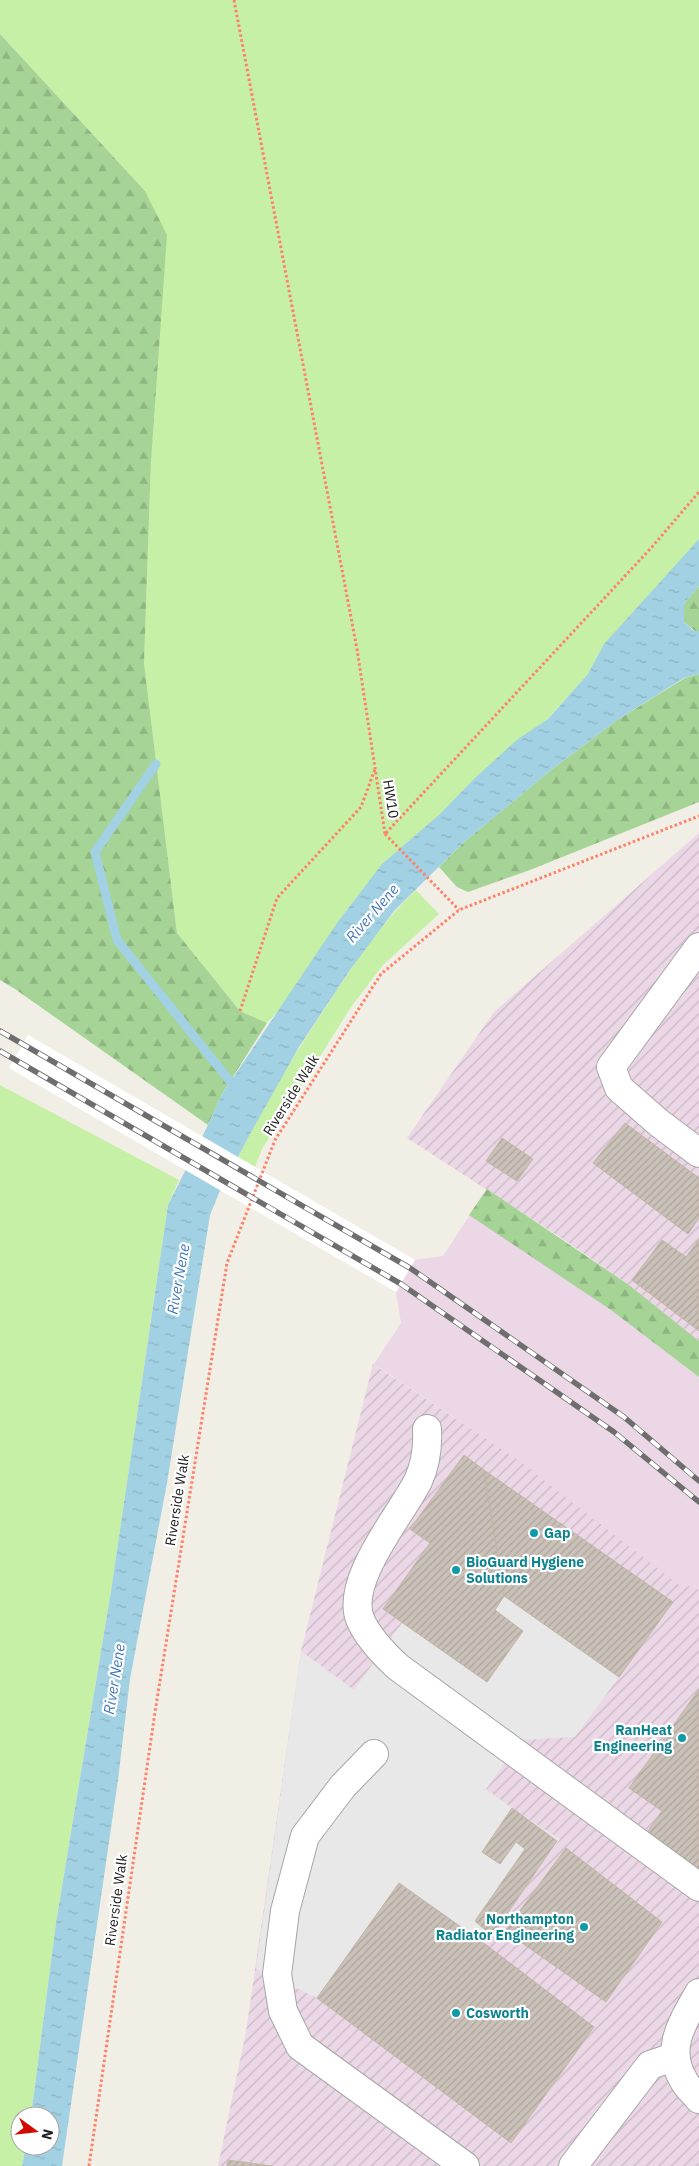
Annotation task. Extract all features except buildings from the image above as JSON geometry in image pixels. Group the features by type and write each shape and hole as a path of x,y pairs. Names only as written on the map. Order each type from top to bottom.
{"street":[{"path":"699,947 611,1067 618,1088 660,1124 699,1153"},
{"path":"427,1429 428,1453 418,1480 367,1564 359,1596 360,1618 382,1652 398,1667 699,1887"},
{"path":"374,1754 343,1786 305,1836 285,1911 278,1965 277,1974 283,2011 300,2046 465,2166"},
{"path":"699,1993 678,2031 674,2057 683,2080 699,2098"},
{"path":"572,2166 650,2065 674,2057"}],"path":[{"name":"HW10","path":"234,0 355,640 386,834"},
{"path":"459,910 386,834 645,554 699,492"},
{"path":"240,1011 277,898 361,806 375,769"},
{"name":"Riverside Walk","path":"89,2166 155,1712 227,1263 275,1140 381,974 459,910 699,816"}],"shaded area":[{"path":"699,833 699,1341 629,1285 566,1241 407,1138 494,1012"},
{"path":"487,1189 629,1285 699,1341 699,1590 693,1585 683,1588 514,1457 374,1364 401,1323 396,1292 415,1260 443,1256"},
{"path":"373,1364 514,1457 699,1590 699,2166 218,2166 246,2032 301,1651"},
{"path":"504,1596 619,1677 575,1737 522,1740 486,1789 560,1839 485,1944 399,1883 317,1998 256,1969 301,1651 354,1690 402,1623 487,1682 523,1632 495,1610"}],"green space":[{"path":"0,0 699,0 699,552 454,822 267,1023 240,1011 177,933 144,663 151,461 145,191 0,34"},
{"path":"0,34 145,191 167,235 151,461 144,663 177,933 240,1011 267,1023 222,1094 208,1125 0,980"},
{"path":"699,586 699,631 695,631 684,622 684,604"},
{"path":"699,674 699,802 530,870 468,892 457,887 439,867 463,843 551,770 617,720 685,678"},
{"path":"416,890 439,914 383,965 351,1007 262,1149 255,1167 238,1157 279,1080 346,976 379,931"},
{"path":"0,1085 179,1180 168,1205 111,1591 56,1923 32,2106 10,2106 10,2156 24,2156 22,2166 0,2166"},
{"path":"487,1189 629,1285 699,1341 699,1377 611,1310 469,1215"}],"water":[{"name":"River Nene","path":"699,539 699,586 684,604 684,622 694,631 699,631 699,674 684,678 617,720 551,770 463,843 394,911 350,970 299,1047 250,1134 219,1193 210,1215 167,1483 130,1679 118,1780 62,2166 22,2166 24,2156 60,2156 60,2106 32,2106 56,1923 111,1591 168,1205 222,1094 337,923 382,864 440,814 476,777 518,739 548,719 588,674 604,644"}],"pier":[{"path":"28,1035 415,1260 396,1292 9,1068"}],"waterway":[{"path":"156,764 95,852 117,940 237,1090"}],"railway":[{"path":"0,1031 410,1268 624,1417 699,1481"},
{"path":"0,1051 401,1284 614,1432 699,1502"}],"place":[{"name":"Gap","path":"534,1533"},
{"name":"BioGuard Hygiene Solutions","path":"456,1570"},
{"name":"RanHeat Engineering","path":"682,1738"},
{"name":"Northampton Radiator Engineering","path":"584,1927"},
{"name":"Cosworth","path":"456,2013"}]}
